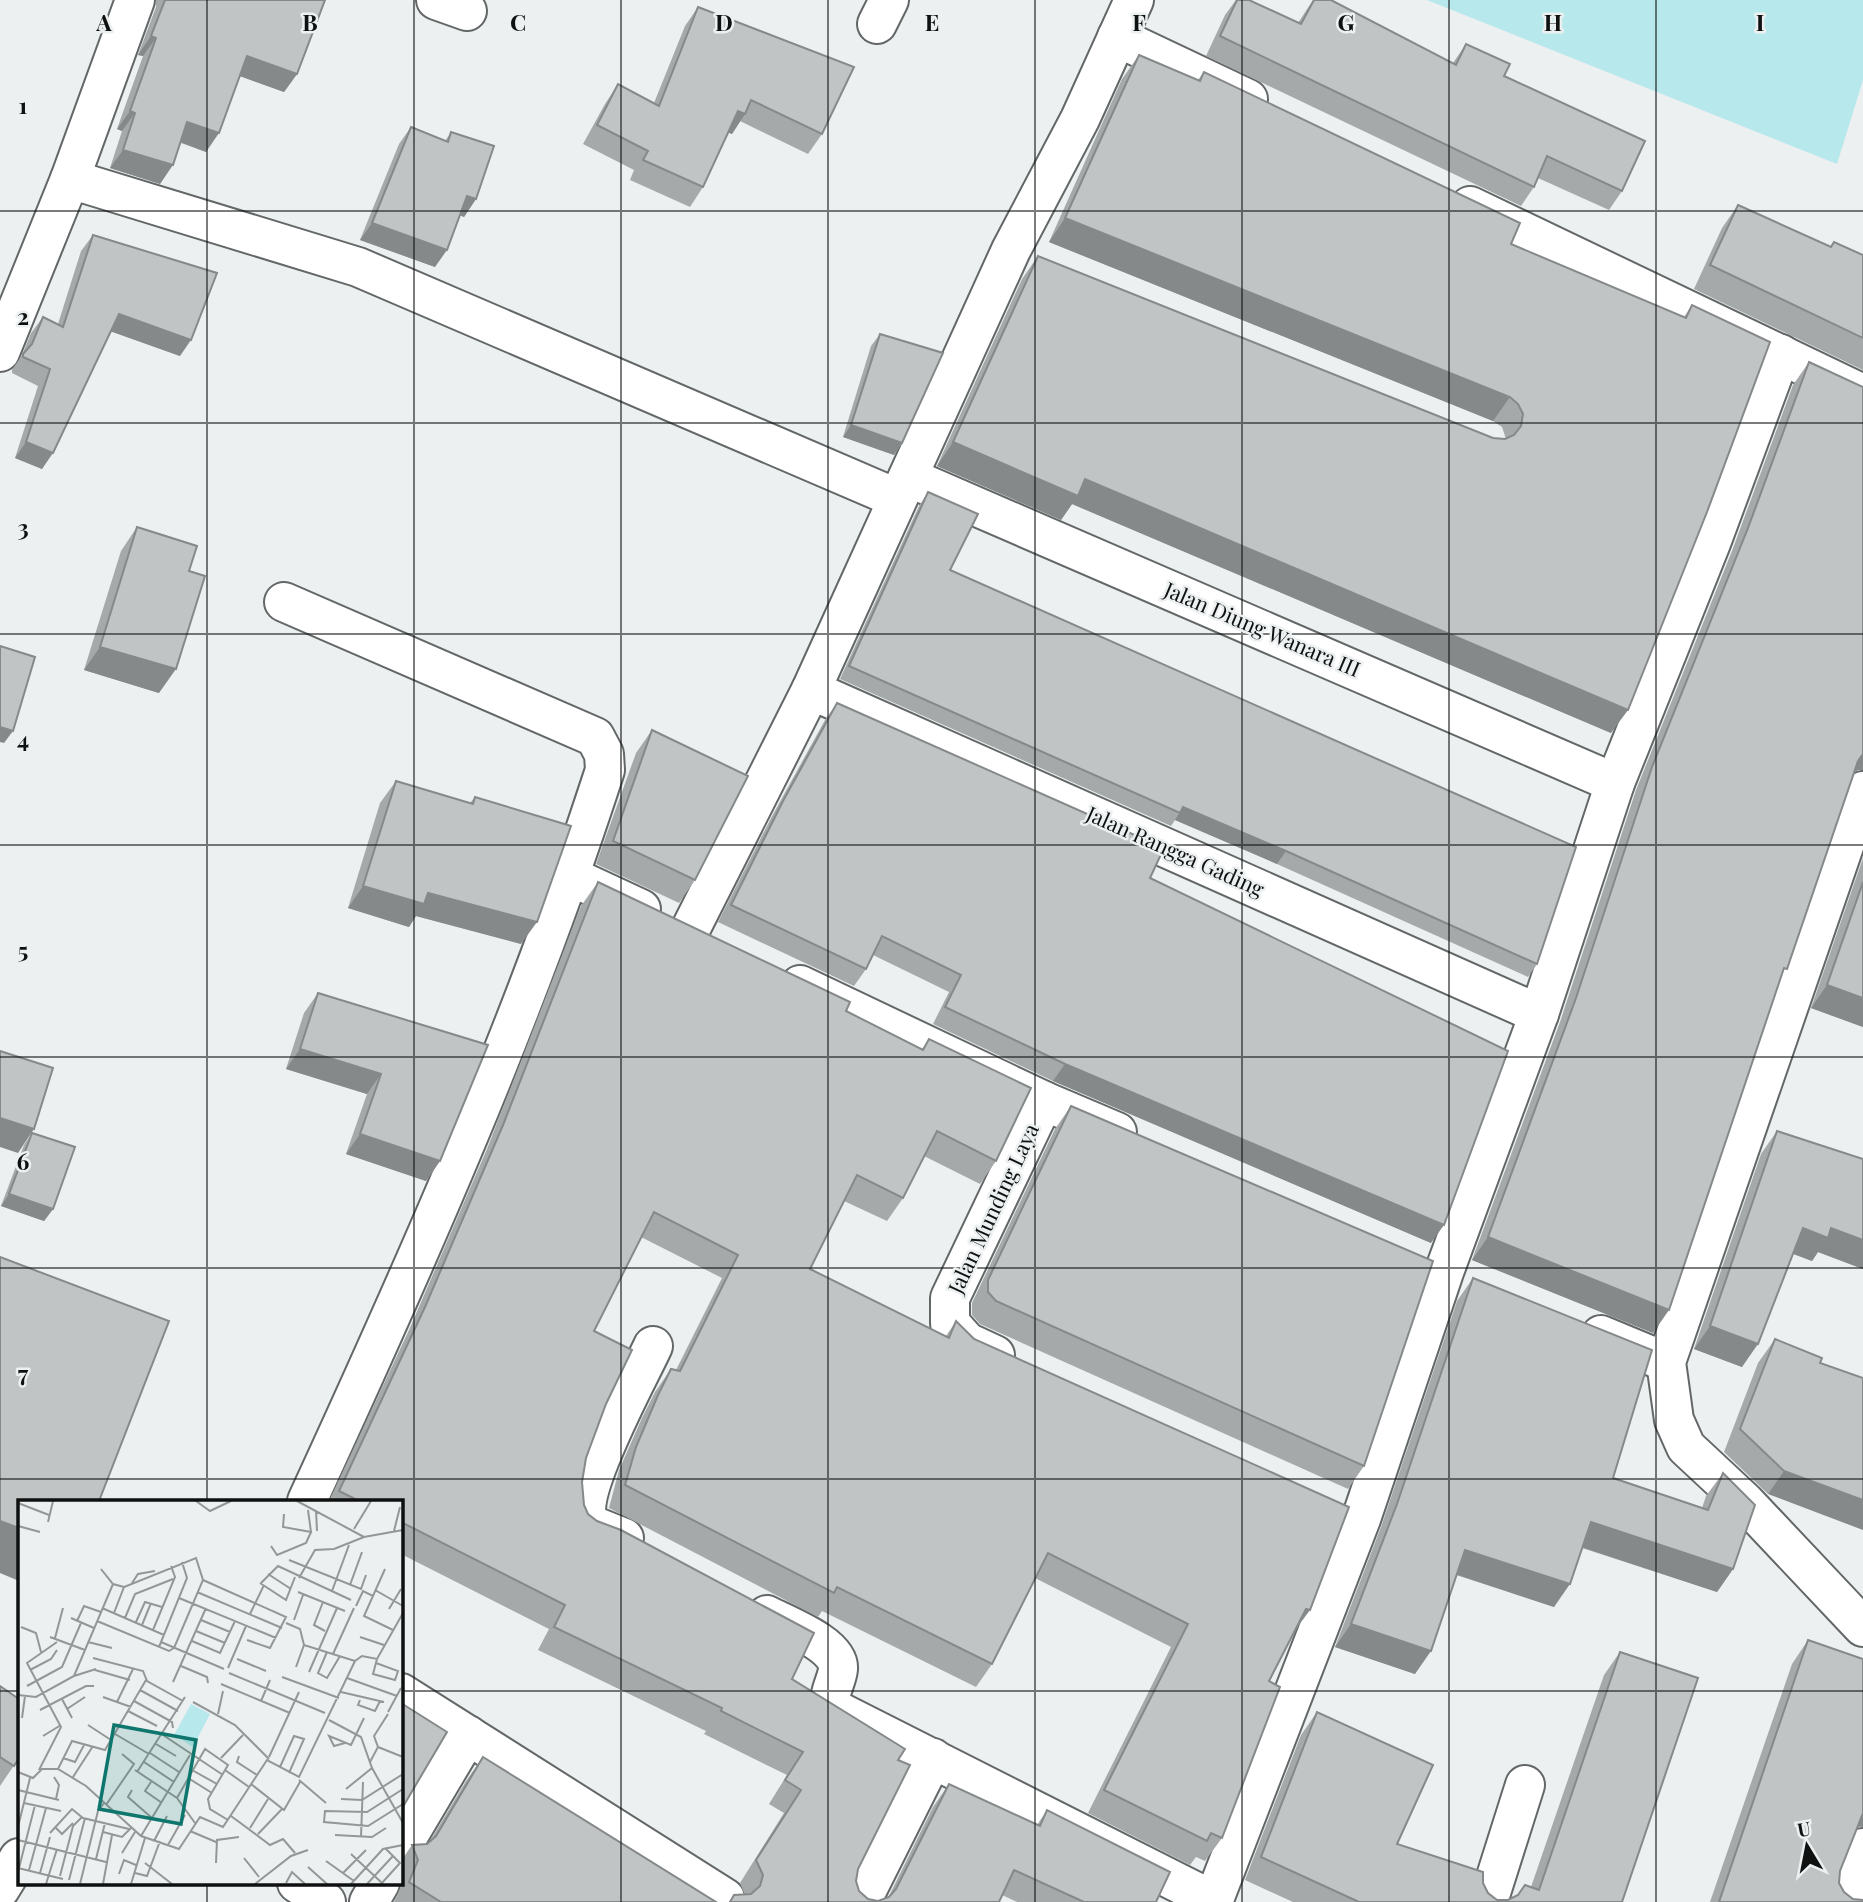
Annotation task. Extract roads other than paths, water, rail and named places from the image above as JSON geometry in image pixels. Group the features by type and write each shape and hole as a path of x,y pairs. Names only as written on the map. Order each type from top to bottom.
{"street":[{"path":"1,346 69,179 135,0"},
{"path":"689,932 811,690 1011,250 1080,118 1134,0"},
{"path":"1118,37 1280,115"},
{"name":"Jalan Diung Wanara III","path":"69,179 358,267 902,488 1615,783"},
{"path":"1444,193 1863,394"},
{"path":"1011,250 1049,266"},
{"path":"732,1596 826,1646 834,1654 838,1669 830,1701 838,1711 1214,1901 1429,1265 1539,1014 1615,783 1711,543 1781,354"},
{"path":"284,602 595,737 604,754 605,769 570,876 422,1250 307,1500"},
{"name":"Jalan Rangga Gading","path":"811,690 1539,1014"},
{"path":"1863,791 1847,889 1747,1127 1666,1362 1674,1420 1686,1447 1745,1502 1863,1627"},
{"path":"570,876 726,950"},
{"path":"763,967 1044,1101 1146,1144"},
{"name":"Jalan Munding Laya","path":"1029,1370 967,1342 950,1323 950,1298 1044,1101"},
{"path":"1747,1127 1786,1139"},
{"path":"1429,1265 1481,1287"},
{"path":"1568,1322 1666,1362"},
{"path":"649,1552 589,1524 586,1516 593,1474 653,1346"},
{"path":"402,1694 725,1898"},
{"path":"402,1846 468,1735"},
{"path":"861,1902 933,1758"},
{"path":"1488,1902 1525,1785"},
{"path":"1844,1902 1863,1848"},
{"path":"0,1889 18,1860"},
{"path":"299,1884 326,1902"},
{"path":"369,1902 379,1884"}]}
